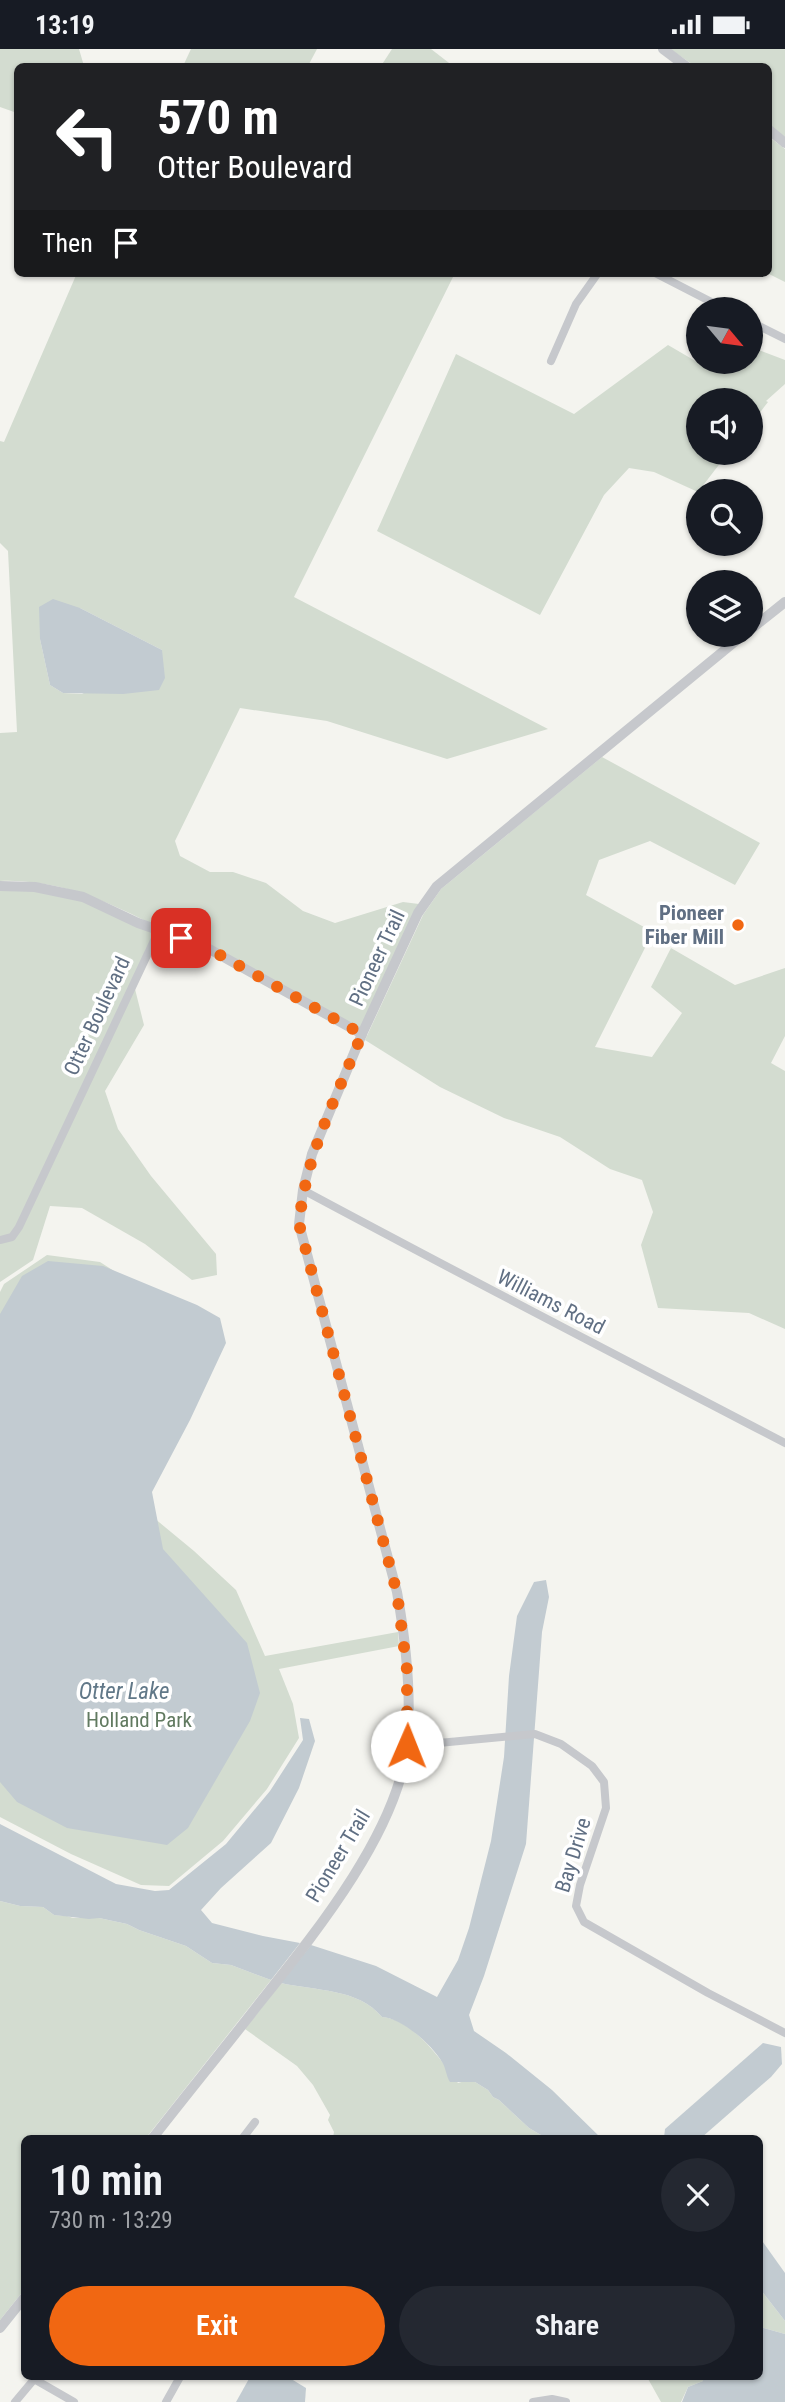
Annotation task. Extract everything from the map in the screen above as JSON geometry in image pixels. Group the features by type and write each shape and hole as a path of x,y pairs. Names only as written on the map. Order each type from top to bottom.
{"street":[{"path":"663,49 682,63"},
{"path":"551,361 576,304 595,277"},
{"path":"663,277 702,297"},
{"path":"763,328 785,339"},
{"path":"763,619 785,602"},
{"name":"Pioneer Trail","path":"155,2135 307,1942 373,1842 391,1801 407,1746 407,1670 397,1593 299,1224 303,1189 312,1154 362,1034 418,913 437,886 728,647"},
{"path":"0,886 35,887 83,897 138,923 202,945 362,1034"},
{"name":"Otter Boulevard","path":"0,1240 12,1237 19,1227 159,930"},
{"name":"Williams Road","path":"303,1189 514,1303 785,1443"},
{"name":"Bay Drive","path":"407,1746 535,1734 561,1744 592,1766 604,1782 606,1808 580,1885 576,1906 584,1922 708,1993 785,2033"},
{"path":"245,2135 255,2122"},
{"path":"0,2327 21,2302"},
{"path":"15,2402 33,2380"},
{"path":"38,2380 74,2402"},
{"path":"166,2402 178,2380"},
{"path":"533,2402 552,2399 566,2402"}],"green space":[{"path":"0,49 79,49 83,63 14,63 14,112 0,107"},
{"path":"191,49 317,49 310,63 184,63"},
{"path":"392,49 431,49 449,63 383,63"},
{"path":"670,49 785,49 785,137 772,127 772,63 691,63"},
{"path":"772,139 785,149 785,282 772,276"},
{"path":"75,277 453,277 294,597 548,729 447,759 327,721 240,708 175,841 180,856 210,872 233,872 266,883 303,911 335,923 403,902 419,904 360,1028 104,902 54,886 0,881 0,733 17,732 8,551 0,543 0,441 4,442","holes":["80,608 162,650 82,694 63,693 50,685 40,639"]},
{"path":"668,345 686,356 686,375 763,375 763,352 785,360 785,384 766,401 768,402 763,408 763,388 686,388 686,465 719,465 708,479 686,479 686,487 654,472 629,468 604,495 540,615 377,531 456,354 574,414"},
{"path":"602,757 760,843 735,885 650,841 599,860 586,895 653,932 595,1047 652,1057 682,1013 651,987 671,948 735,985 785,968 785,1036 771,1063 785,1071 785,1329 749,1313 658,1308 641,1245 653,1212 642,1180 610,1169 560,1137 504,1118 440,1087 365,1040 423,915 441,889"},
{"path":"0,890 35,891 82,901 166,937 154,947 135,989 144,1025 105,1091 118,1129 151,1176 216,1254 217,1275 192,1280 145,1244 82,1208 50,1206 33,1260 0,1282"},
{"name":"Otter Lake","path":"47,1255 100,1262 212,1334 131,1499 236,1590 265,1656 398,1632 399,1646 279,1669 293,1704 299,1738 267,1789 223,1841 169,1886 141,1885 71,1854 0,1817 0,1292 4,1284"},
{"path":"0,1901 20,1906 43,1907 54,1915 99,1918 127,1924 186,1946 212,1963 231,1965 271,1980 148,2135 21,2135 21,2294 0,2320"},
{"path":"281,1983 348,1996 361,2001 382,2017 405,2025 425,2042 458,2083 475,2082 488,2090 529,2128 541,2135 334,2135 328,2120 330,2115 313,2085 297,2066 245,2029"},
{"path":"763,2293 785,2321 785,2334 763,2328"},
{"path":"649,2380 703,2380 688,2387 681,2402 661,2402"}],"water":[{"path":"53,599 80,608 162,650 165,678 159,690 123,694 63,693 50,685 40,639 39,607"},
{"name":"Otter Lake","path":"48,1261 103,1266 197,1305 220,1318 226,1343 152,1492 163,1549 247,1643 260,1693 250,1721 188,1828 167,1845 67,1828 17,1802 0,1782 0,1314 22,1276"},
{"path":"546,1580 549,1597 542,1632 526,1844 469,2015 474,2031 552,2090 598,2135 541,2135 475,2082 450,2082 443,2064 431,2048 416,2033 398,2022 382,2017 361,2001 348,1996 281,1983 311,1945 376,1966 437,1997 458,1960 491,1841 504,1757 509,1676 517,1616 534,1582"},
{"path":"300,1718 309,1719 315,1741 299,1788 271,1843 201,1910 212,1923 300,1943 271,1980 231,1965 212,1963 186,1946 127,1924 99,1918 54,1915 43,1907 20,1906 0,1901 0,1824 116,1884 155,1891 169,1890 226,1844 270,1791 303,1740"},
{"path":"763,2043 781,2047 782,2064 771,2077 704,2135 664,2135 665,2129"},
{"path":"763,2242 785,2273 785,2321 763,2293"},
{"path":"763,2328 785,2334 785,2402 682,2402 688,2387 703,2381 763,2380"},
{"path":"248,2380 293,2380 306,2388 305,2402 236,2402"}],"place":[{"name":"Pioneer Fiber Mill","path":"738,925"}],"route":[{"path":"181,938 202,945 362,1034 312,1154 303,1189 299,1224 397,1593 407,1670 407,1746"}],"park label":[{"name":"Holland Park","path":"139,1720"}]}
